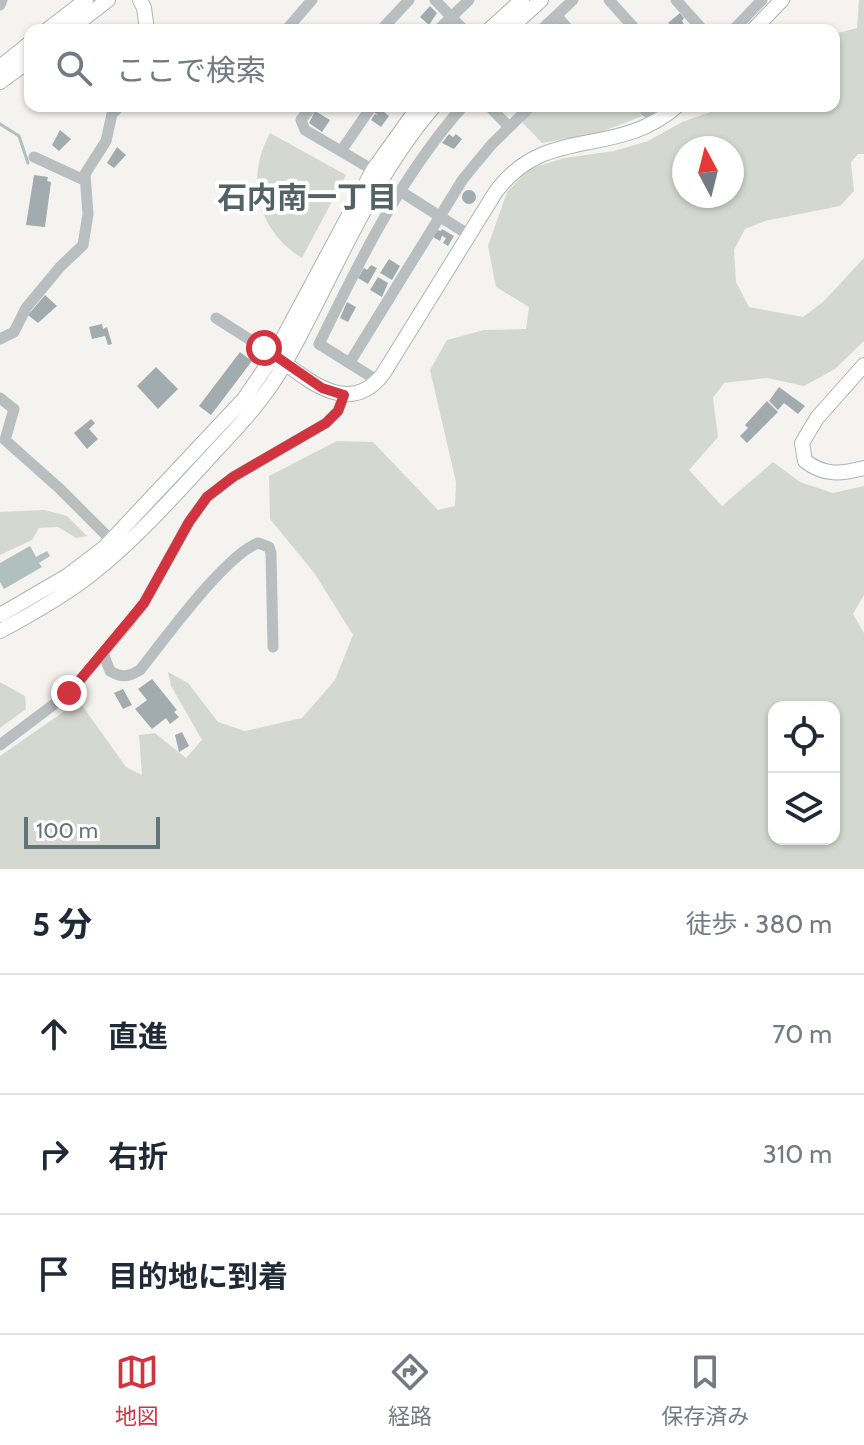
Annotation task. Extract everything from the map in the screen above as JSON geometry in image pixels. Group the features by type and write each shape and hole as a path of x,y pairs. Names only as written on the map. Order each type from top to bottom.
{"street":[{"path":"55,24 86,0"},
{"path":"77,24 108,0"},
{"path":"140,0 146,24"},
{"path":"291,24 312,0"},
{"path":"387,24 409,0"},
{"path":"435,0 458,24"},
{"path":"444,24 469,0"},
{"path":"496,24 522,0"},
{"path":"515,24 541,0"},
{"path":"548,24 573,0"},
{"path":"609,0 631,24"},
{"path":"676,0 698,24"},
{"path":"742,0 751,11"},
{"path":"739,24 762,0"},
{"path":"759,24 782,0"},
{"path":"557,16 564,24"},
{"path":"0,67 24,48"},
{"path":"0,82 24,64"},
{"path":"0,339 14,332 22,314 60,266 80,251 88,214 84,180 106,141 114,112"},
{"path":"307,112 302,126 373,170"},
{"path":"341,151 368,112"},
{"path":"3,618 74,587 109,559 266,394 280,359 373,170 415,112"},
{"path":"3,618 67,576 111,540 280,359 380,181 429,112"},
{"path":"378,381 319,344 363,253 400,191 436,136 458,112"},
{"path":"495,112 509,127"},
{"path":"350,362 463,179 525,112"},
{"path":"216,318 322,388 344,395 359,393 378,381 502,183 531,158 554,149 600,142 637,131 667,112"},
{"path":"34,157 84,180"},
{"path":"400,191 469,235"},
{"path":"864,365 806,432 802,453 805,461 818,471 842,473 864,468"},
{"path":"0,745 69,693 103,653 144,603 189,522 207,497 233,477 326,423 338,411 344,395"},
{"path":"0,398 14,409 2,440 53,483 111,540"},
{"path":"103,653 110,671 119,676 129,676 140,670 210,584 249,546 258,543 269,547 271,553 273,647"}],"shaded area":[{"path":"859,0 864,0 864,154 858,154 851,162 854,191 840,206 765,221 745,229 734,250 736,282 749,307 803,317 823,302 864,258 864,341 835,369 804,386 767,378 724,383 713,398 718,437 689,470 722,506 773,462 800,482 833,493 864,486 864,595 853,614 864,633 864,869 0,869 0,756 79,701 126,767 142,775 139,735 155,733 186,758 202,740 171,686 168,672 188,683 218,722 245,731 302,718 335,680 353,635 315,574 270,519 269,476 337,441 373,442 438,510 455,506 456,482 430,370 447,340 484,330 526,329 529,307 496,287 488,246 507,192 529,169 564,158 614,151 648,141 682,122 711,112 840,112 840,32 857,28"},
{"path":"531,112 639,112 643,116 598,133 542,143 521,121"},
{"path":"270,133 346,175 302,258 274,233 260,202 258,168"},
{"path":"44,510 67,516 87,536 76,538 58,527 39,528 32,540 0,555 0,512"},
{"path":"30,546 36,557 47,551 50,556 39,563 42,567 4,589 0,582 0,563"},
{"path":"0,682 25,696 26,709 0,728"}],"building":[{"path":"430,6 437,13 430,24 420,17"},
{"path":"680,13 684,18 684,24 668,23"},
{"path":"314,112 330,120 322,132 309,123"},
{"path":"374,112 384,112 389,116 381,127 371,120 375,114 379,116"},
{"path":"60,130 71,139 59,151 52,145"},
{"path":"449,134 453,137 456,134 462,139 454,149 442,143"},
{"path":"117,147 126,155 114,168 107,163"},
{"path":"34,175 48,177 47,181 51,182 45,227 26,225"},
{"path":"469,190 476,197 469,204 462,197"},
{"path":"442,229 454,236 448,246 443,243 446,238 442,236 440,241 433,237"},
{"path":"389,259 400,266 392,280 380,273"},
{"path":"371,265 377,268 368,284 358,278 364,268 367,270"},
{"path":"378,277 388,283 382,297 370,290"},
{"path":"45,295 57,306 38,323 28,315"},
{"path":"347,302 356,307 348,322 340,318"},
{"path":"102,324 103,329 107,327 112,344 108,345 105,336 92,339 89,327"},
{"path":"240,352 252,361 211,415 199,406"},
{"path":"156,367 178,389 158,409 137,386"},
{"path":"779,387 805,406 798,414 784,403 778,410 769,401"},
{"path":"767,401 778,412 747,443 740,436 748,428 745,425"},
{"path":"91,419 95,423 89,429 98,439 87,449 74,433"},
{"path":"152,679 177,710 174,712 179,717 170,724 166,718 152,729 135,709 147,700 138,689"},
{"path":"123,689 132,705 123,709 114,693"},
{"path":"182,732 189,746 179,752 175,735"}],"waterway":[{"path":"0,124 19,136 28,163"}],"district":[{"name":"石内南一丁目","path":"307,197"}],"route":[{"path":"69,693 144,603 189,522 207,497 233,477 326,423 342,404 344,395 322,388 264,348"}]}
